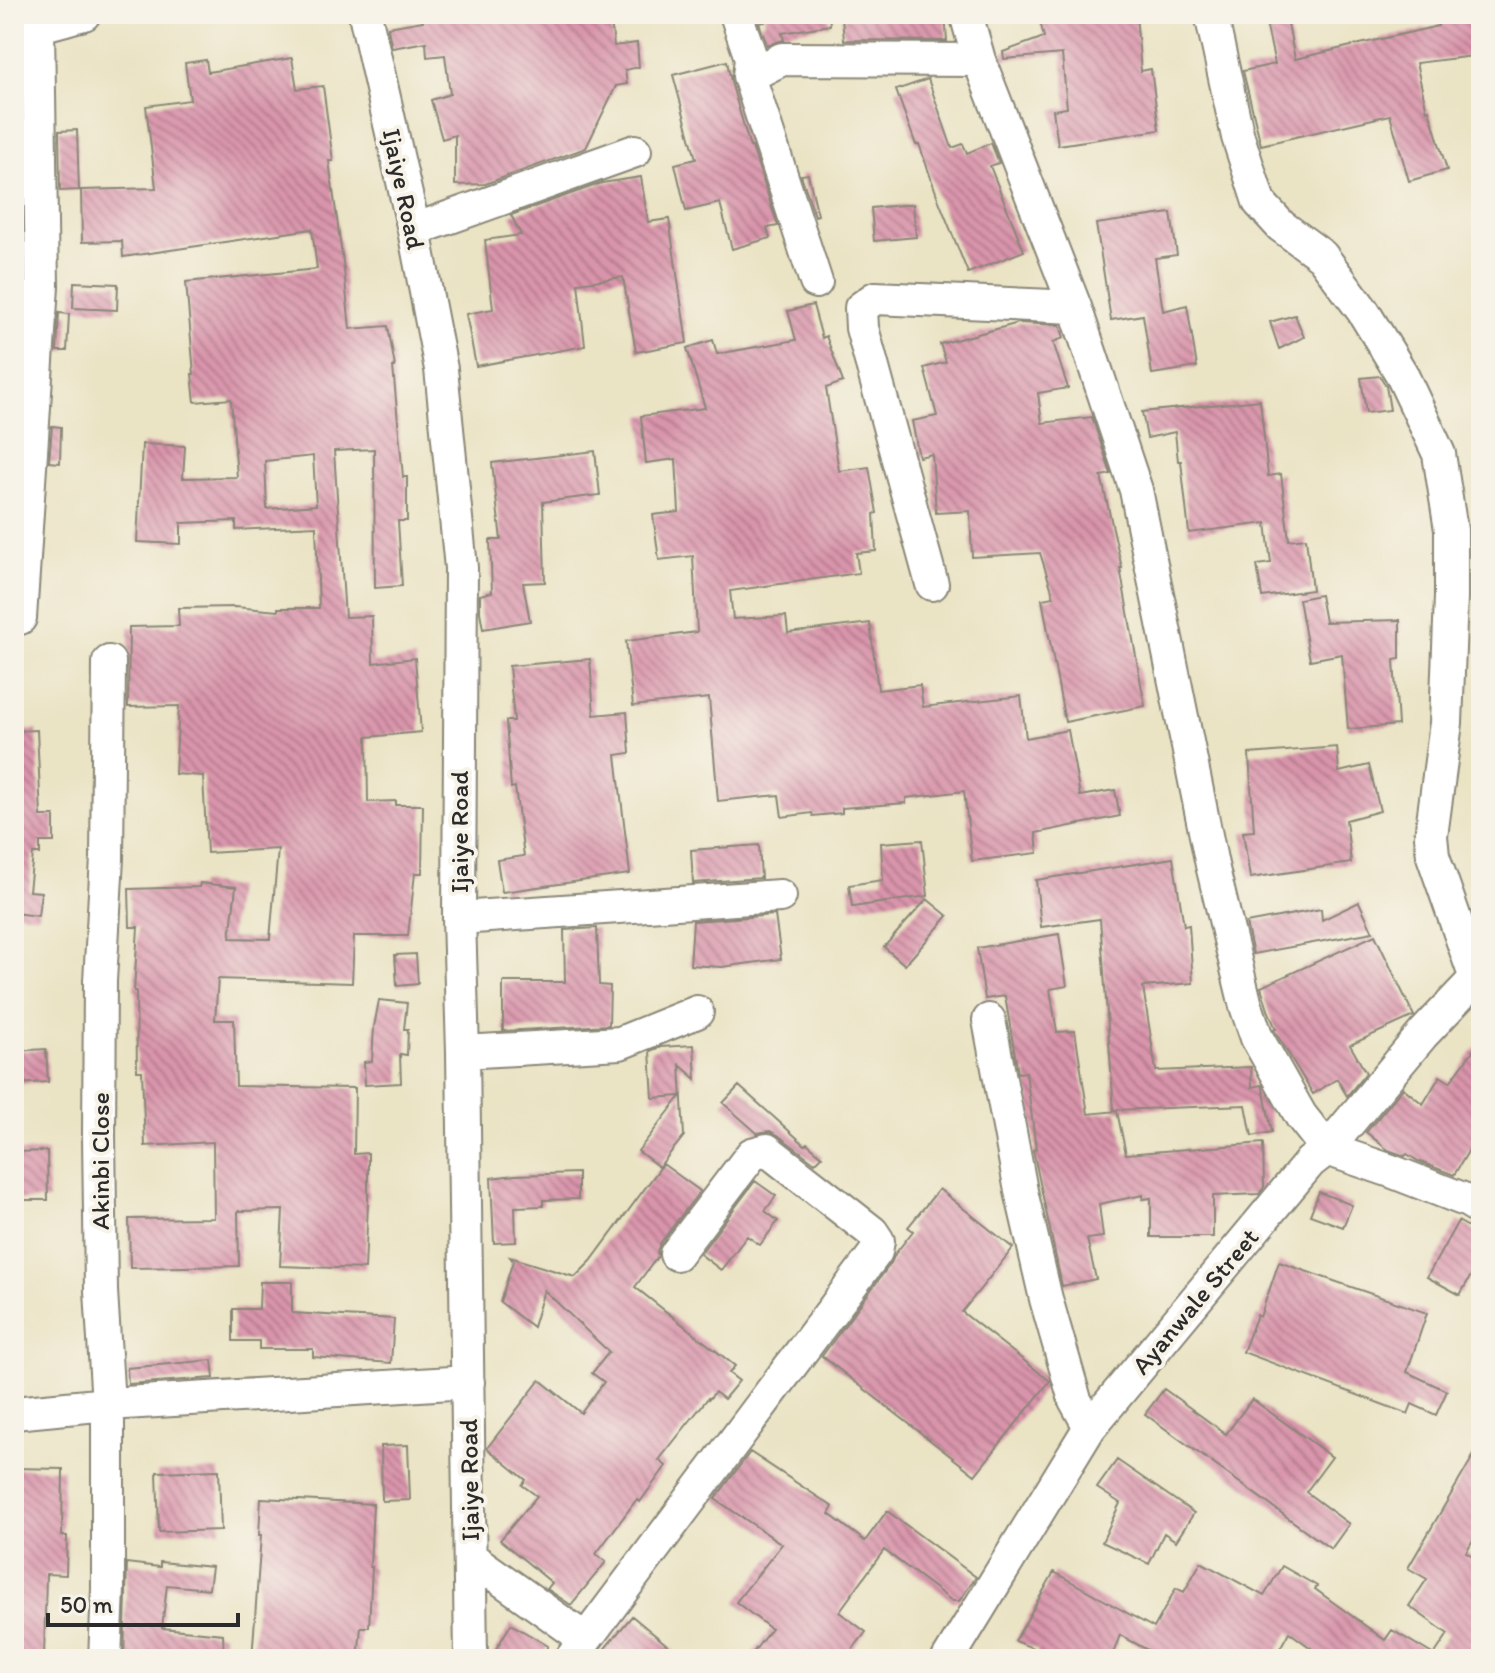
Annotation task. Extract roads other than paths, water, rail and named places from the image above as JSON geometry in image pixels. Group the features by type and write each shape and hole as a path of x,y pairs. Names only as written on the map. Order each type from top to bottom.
{"street":[{"path":"20,618 22,483 42,286 39,23 84,14"},
{"name":"Ijaiye Road","path":"365,14 414,230 441,369 461,568 459,918 471,1659"},
{"path":"736,14 751,58 749,76 816,282"},
{"path":"966,14 979,60 1075,307 1136,490 1212,865 1246,1006 1257,1038 1301,1116 1327,1149 1404,1176 1481,1209"},
{"path":"1211,14 1238,137 1259,202 1281,226 1322,256 1363,311 1401,373 1439,454 1451,530 1451,597 1446,723 1431,836 1433,856 1479,976"},
{"path":"749,76 782,59 979,60"},
{"path":"414,230 635,151"},
{"path":"932,584 862,328 861,308 875,298 1075,307"},
{"name":"Akinbi Close","path":"105,1659 108,1404 101,1291 99,1136 109,662"},
{"path":"459,918 780,896"},
{"name":"Ayanwale Street","path":"948,1659 1090,1427 1310,1162 1327,1149 1423,1034 1479,976"},
{"path":"463,1052 620,1043 697,1012"},
{"path":"989,1020 1021,1191 1046,1299 1075,1400 1090,1427"},
{"path":"470,1557 578,1649 876,1252 878,1241 872,1232 767,1150 752,1154 676,1254"},
{"path":"14,1413 108,1404 468,1382"}]}
